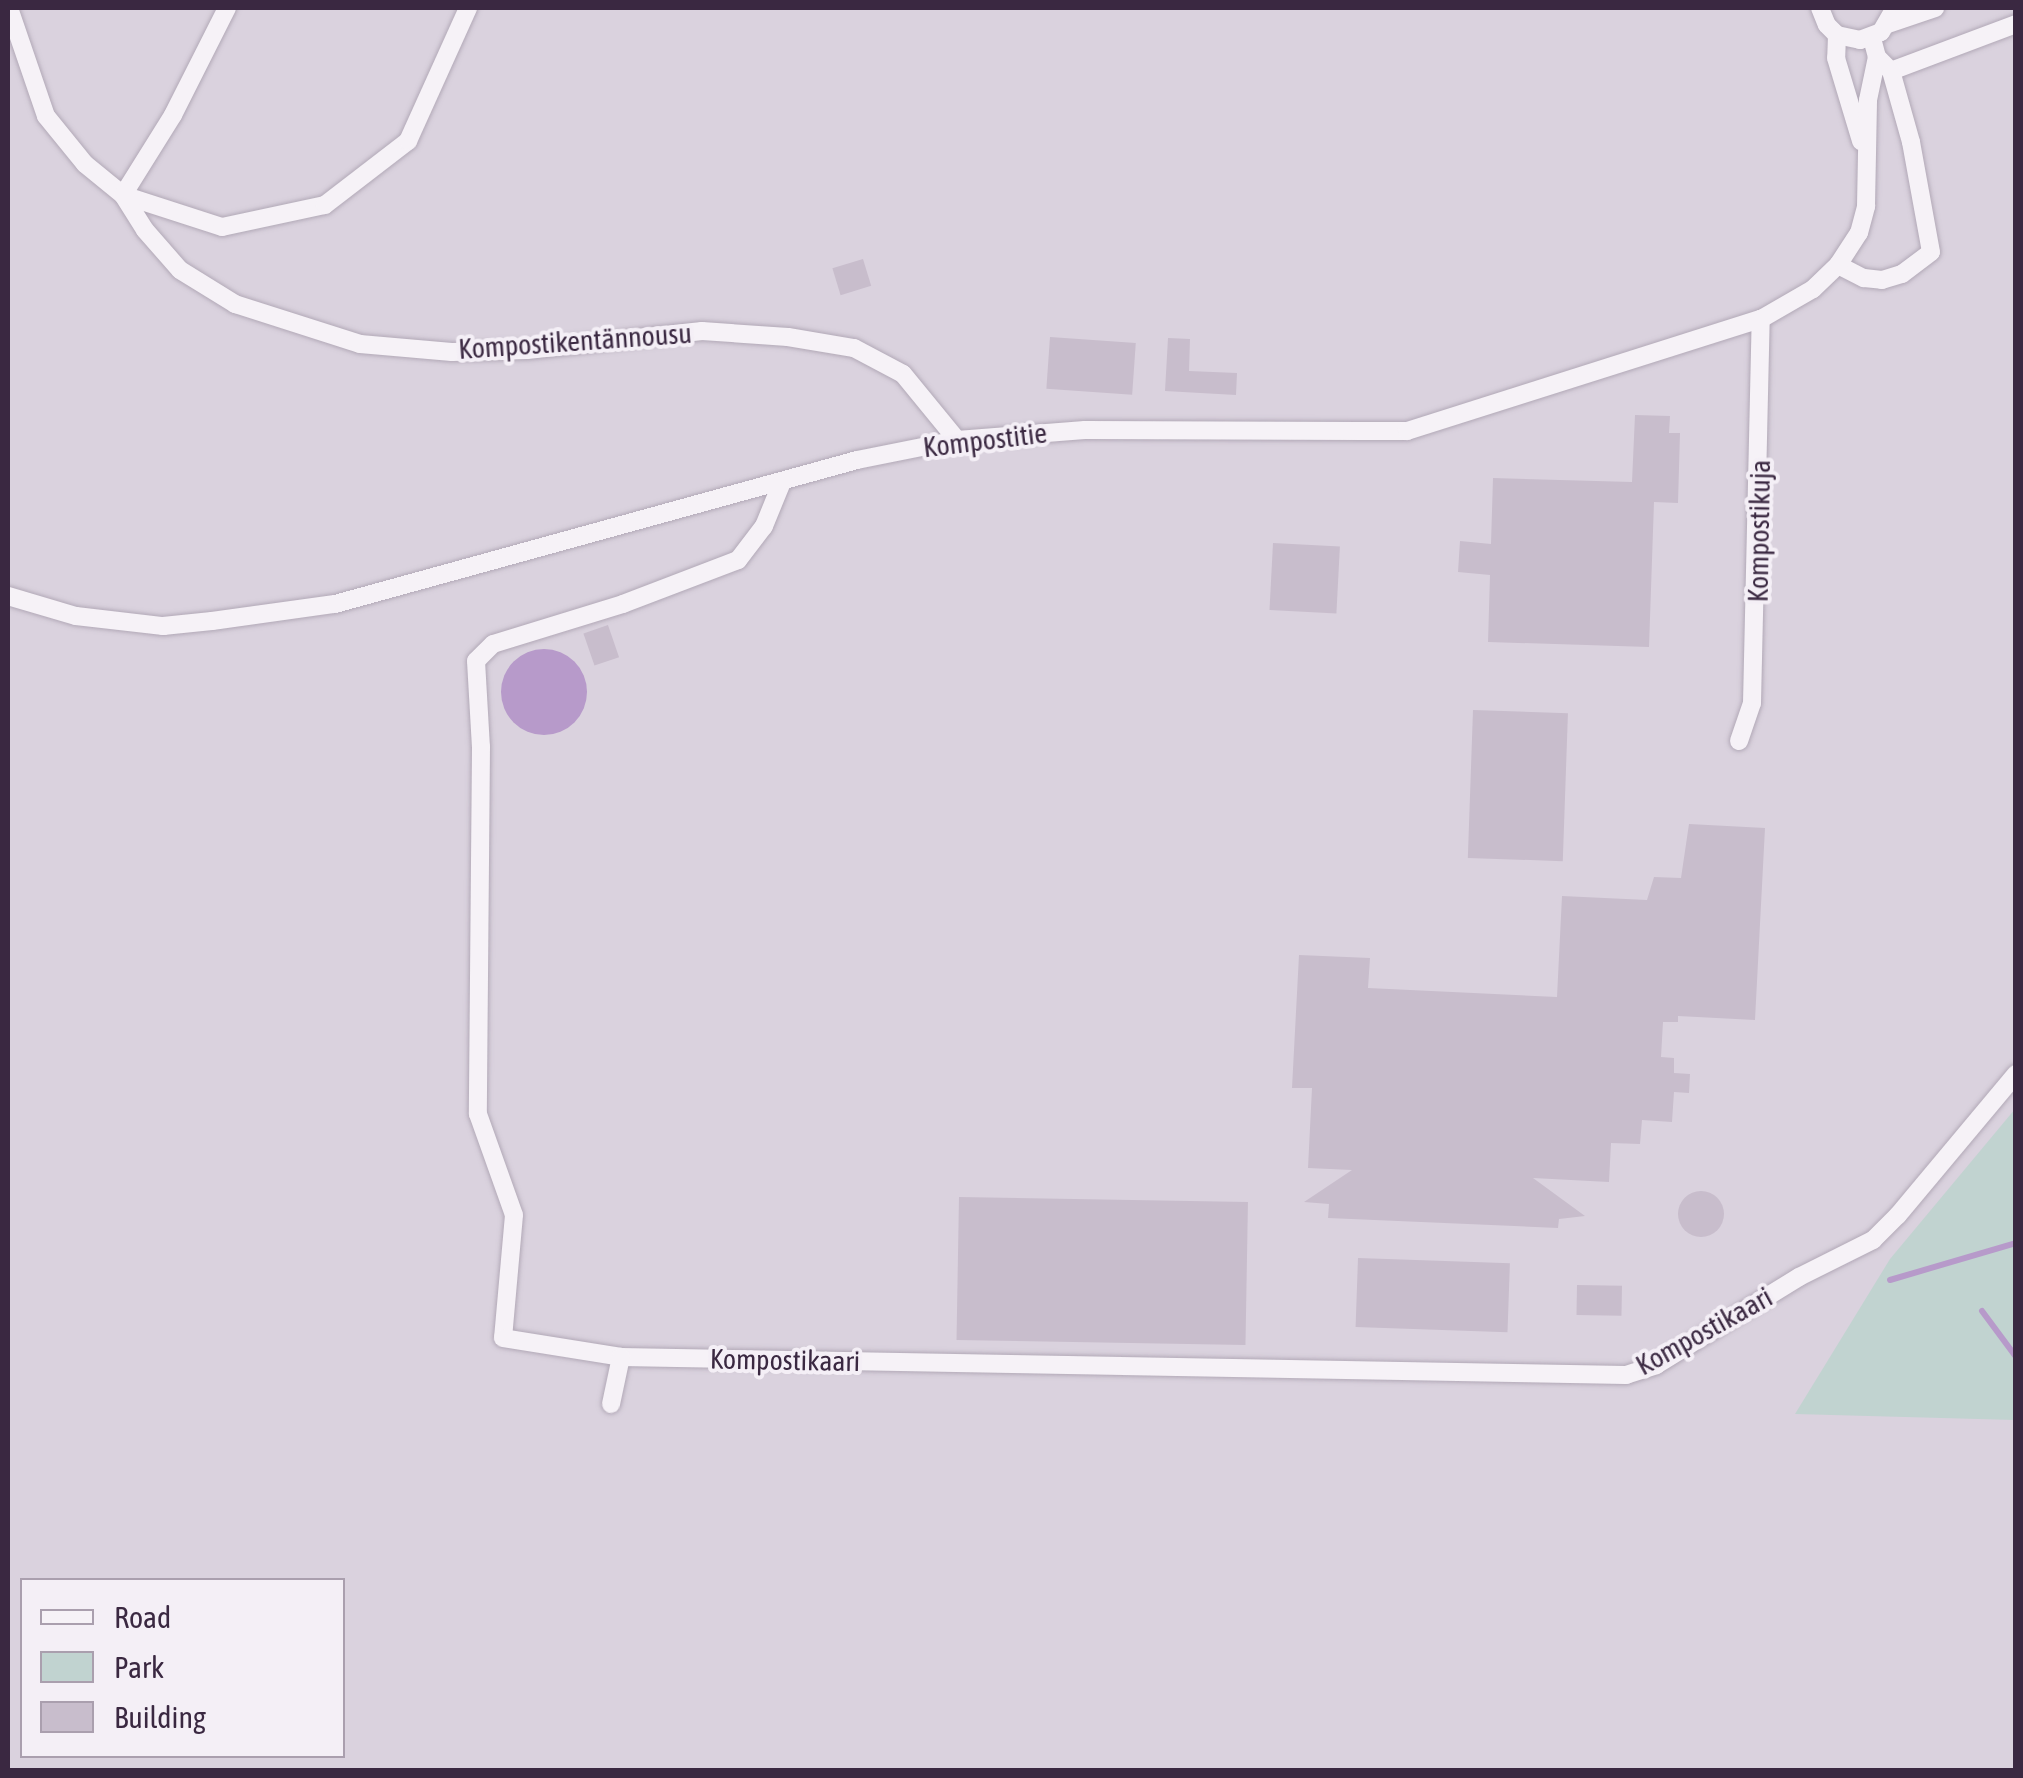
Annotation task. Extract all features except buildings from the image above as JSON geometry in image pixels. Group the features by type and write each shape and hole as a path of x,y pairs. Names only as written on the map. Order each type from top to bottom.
{"street":[{"path":"9,8 46,116 85,164 123,195 222,227 325,205 408,140 468,8"},
{"path":"123,195 174,116 227,8"},
{"path":"1820,8 1827,26 1837,35 1860,40 1872,38 1891,16 1935,8"},
{"path":"1891,71 2016,24"},
{"name":"Kompostitie","path":"1837,35 1836,58 1866,157"},
{"path":"1838,265 1864,278 1882,280 1902,274 1931,252 1911,142 1891,71 1876,56 1872,38"},
{"name":"Kompostitie","path":"8,596 76,616 163,626 336,604 857,460 956,440 1085,430 1407,431 1761,319 1794,303 1838,265 1859,233 1866,206 1869,88 1876,56"},
{"name":"Kompostikentännousu","path":"123,195 145,230 180,270 235,304 301,329 360,344 452,352 527,350 702,331 788,337 854,348 902,374 956,440"},
{"name":"Kompostikuja","path":"1739,741 1752,703 1761,319"},
{"name":"Kompostikaari","path":"782,482 764,526 738,560 622,604 493,644 476,661 482,747 478,1114 514,1215 503,1338 621,1357 1626,1375 1656,1365 1799,1277 1873,1240 1898,1216 2016,1074"},
{"path":"611,1404 621,1357"}],"shaded area":[{"path":"8,8 2015,8 2015,1770 8,1770"},
{"path":"544,649 568,656 580,668 587,692 580,716 568,728 544,735 520,728 508,716 501,692 508,668 520,656"}],"green space":[{"path":"2015,1109 2015,1420 1795,1414 1890,1259"}],"waterway":[{"path":"1890,1280 2016,1243"},
{"path":"1982,1311 2016,1357"}]}
